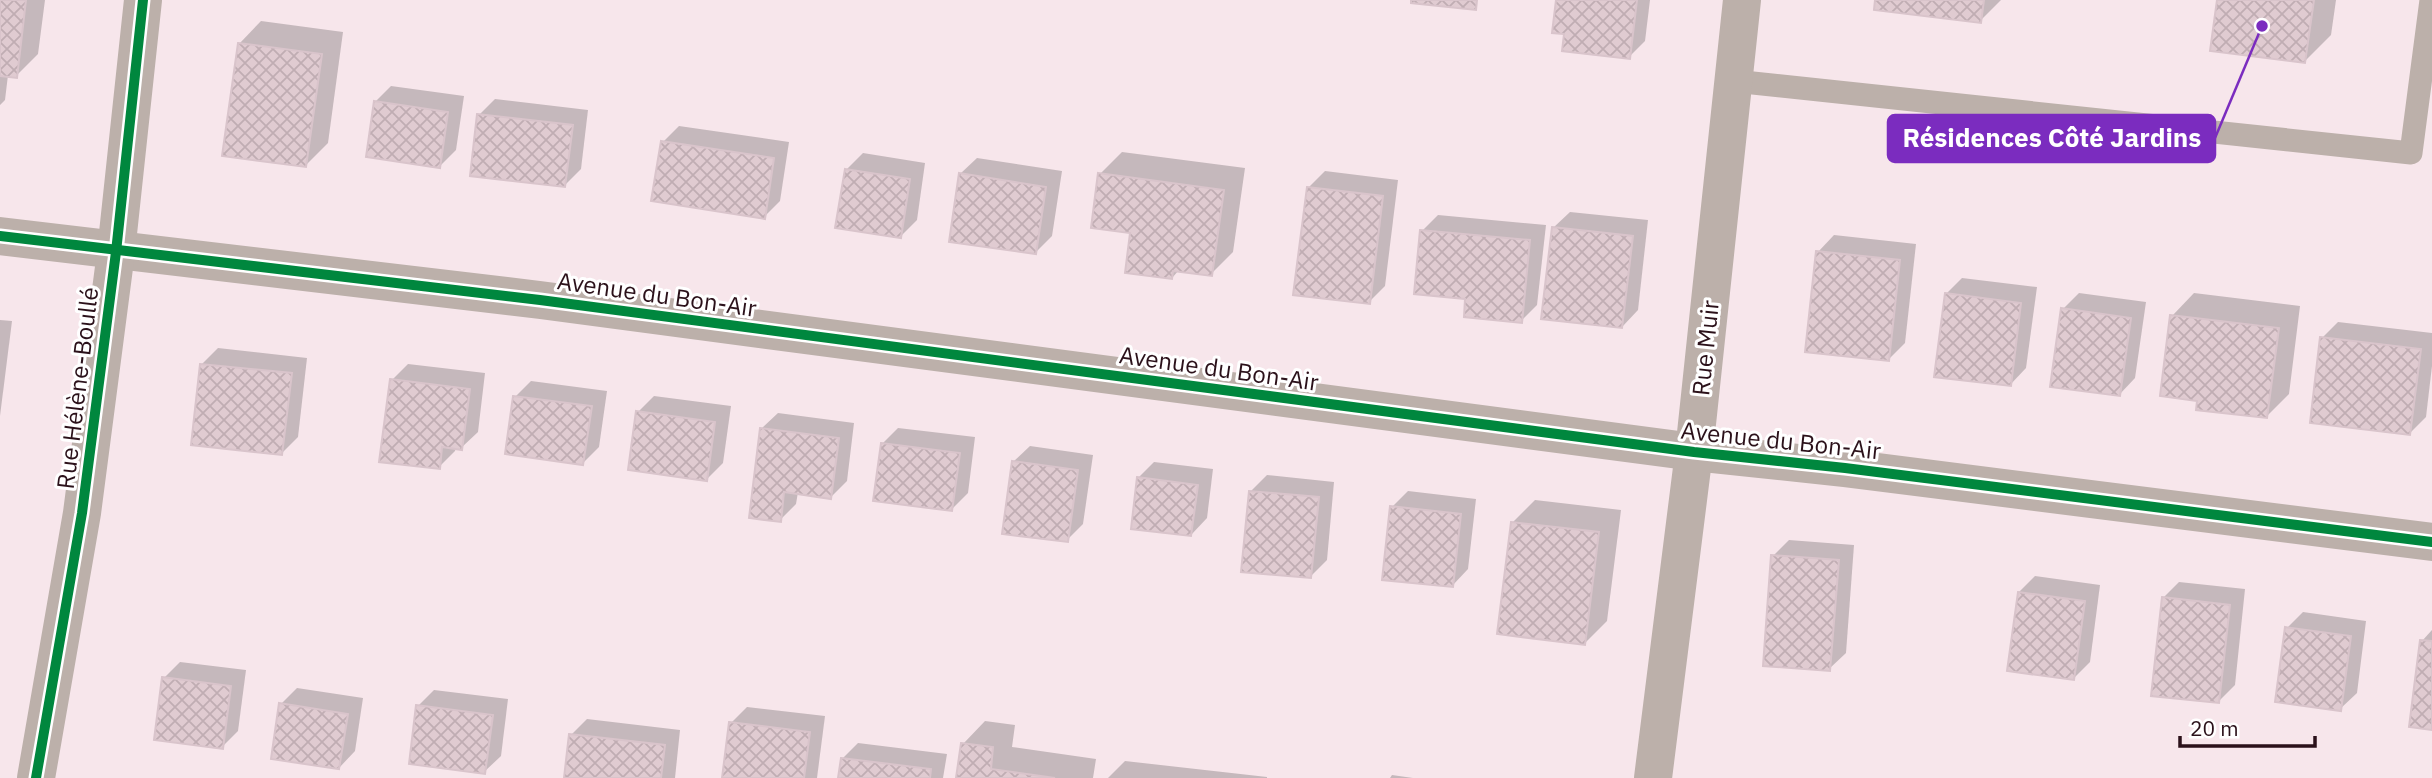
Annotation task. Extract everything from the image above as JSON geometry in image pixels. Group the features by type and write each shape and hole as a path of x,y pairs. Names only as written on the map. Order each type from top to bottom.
{"street":[{"name":"Rue Hélène-Boullé","path":"36,778 82,513 116,252 143,0"},
{"name":"Rue Muir","path":"1653,778 1694,452 1742,0"},
{"name":"Avenue du Bon-Air","path":"0,236 116,252 554,302 1694,452 2432,541"}],"lane":[{"path":"1734,81 2411,153 2431,0"}],"building":[{"path":"0,0 26,0 17,78 0,76"},
{"path":"1411,0 1477,0 1476,10 1411,3"},
{"path":"1556,0 1637,0 1630,59 1562,51 1564,34 1552,33"},
{"path":"1875,0 1984,0 1981,23 1874,10"},
{"path":"2217,0 2314,0 2305,63 2210,51"},
{"path":"238,43 322,54 306,167 222,156"},
{"path":"374,101 448,112 440,168 366,157"},
{"path":"477,114 573,125 565,187 470,176"},
{"path":"661,141 774,158 765,219 651,201"},
{"path":"845,169 910,179 901,238 835,228"},
{"path":"959,173 1046,187 1036,254 949,242"},
{"path":"1098,173 1224,190 1212,276 1173,271 1172,279 1125,273 1130,233 1091,228"},
{"path":"1307,187 1383,196 1370,304 1293,295"},
{"path":"1552,227 1633,236 1622,328 1541,319"},
{"path":"1420,230 1530,240 1522,323 1464,317 1465,299 1414,294"},
{"path":"1816,251 1900,260 1889,361 1805,352"},
{"path":"1945,293 2021,303 2011,386 1934,377"},
{"path":"2061,308 2131,318 2120,396 2050,387"},
{"path":"2170,315 2279,328 2267,418 2196,410 2197,401 2160,396"},
{"path":"2320,337 2421,349 2410,435 2310,423"},
{"path":"200,364 292,373 282,455 191,445"},
{"path":"390,379 470,389 462,450 442,447 440,469 379,462"},
{"path":"513,396 592,406 583,465 505,454"},
{"path":"636,411 715,422 707,481 628,470"},
{"path":"760,428 839,438 831,499 784,492 781,522 749,518"},
{"path":"881,443 960,453 952,511 873,501"},
{"path":"1012,461 1078,470 1068,542 1002,534"},
{"path":"1137,477 1198,485 1191,536 1131,529"},
{"path":"1249,491 1319,497 1311,578 1241,572"},
{"path":"1390,506 1461,514 1453,587 1382,580"},
{"path":"1511,522 1599,532 1585,645 1497,634"},
{"path":"1771,555 1839,560 1830,671 1763,666"},
{"path":"2018,592 2085,601 2074,680 2007,671"},
{"path":"2162,597 2230,605 2219,703 2151,696"},
{"path":"2285,627 2351,636 2341,711 2275,702"},
{"path":"2420,640 2432,641 2432,730 2409,727"},
{"path":"162,677 231,686 223,749 154,740"},
{"path":"279,703 348,714 339,769 271,759"},
{"path":"416,705 493,715 485,774 409,764"},
{"path":"729,722 810,732 804,778 722,778"},
{"path":"569,734 665,745 661,778 564,778"},
{"path":"961,743 993,747 991,769 1055,778 956,778"},
{"path":"841,758 931,769 930,778 838,778"}],"cycle path":[{"path":"36,778 82,513 116,252 143,0"},
{"path":"0,236 540,300 1694,452 1845,468 2432,542"}],"place":[{"name":"Résidences Côté Jardins","path":"2262,26"}]}
